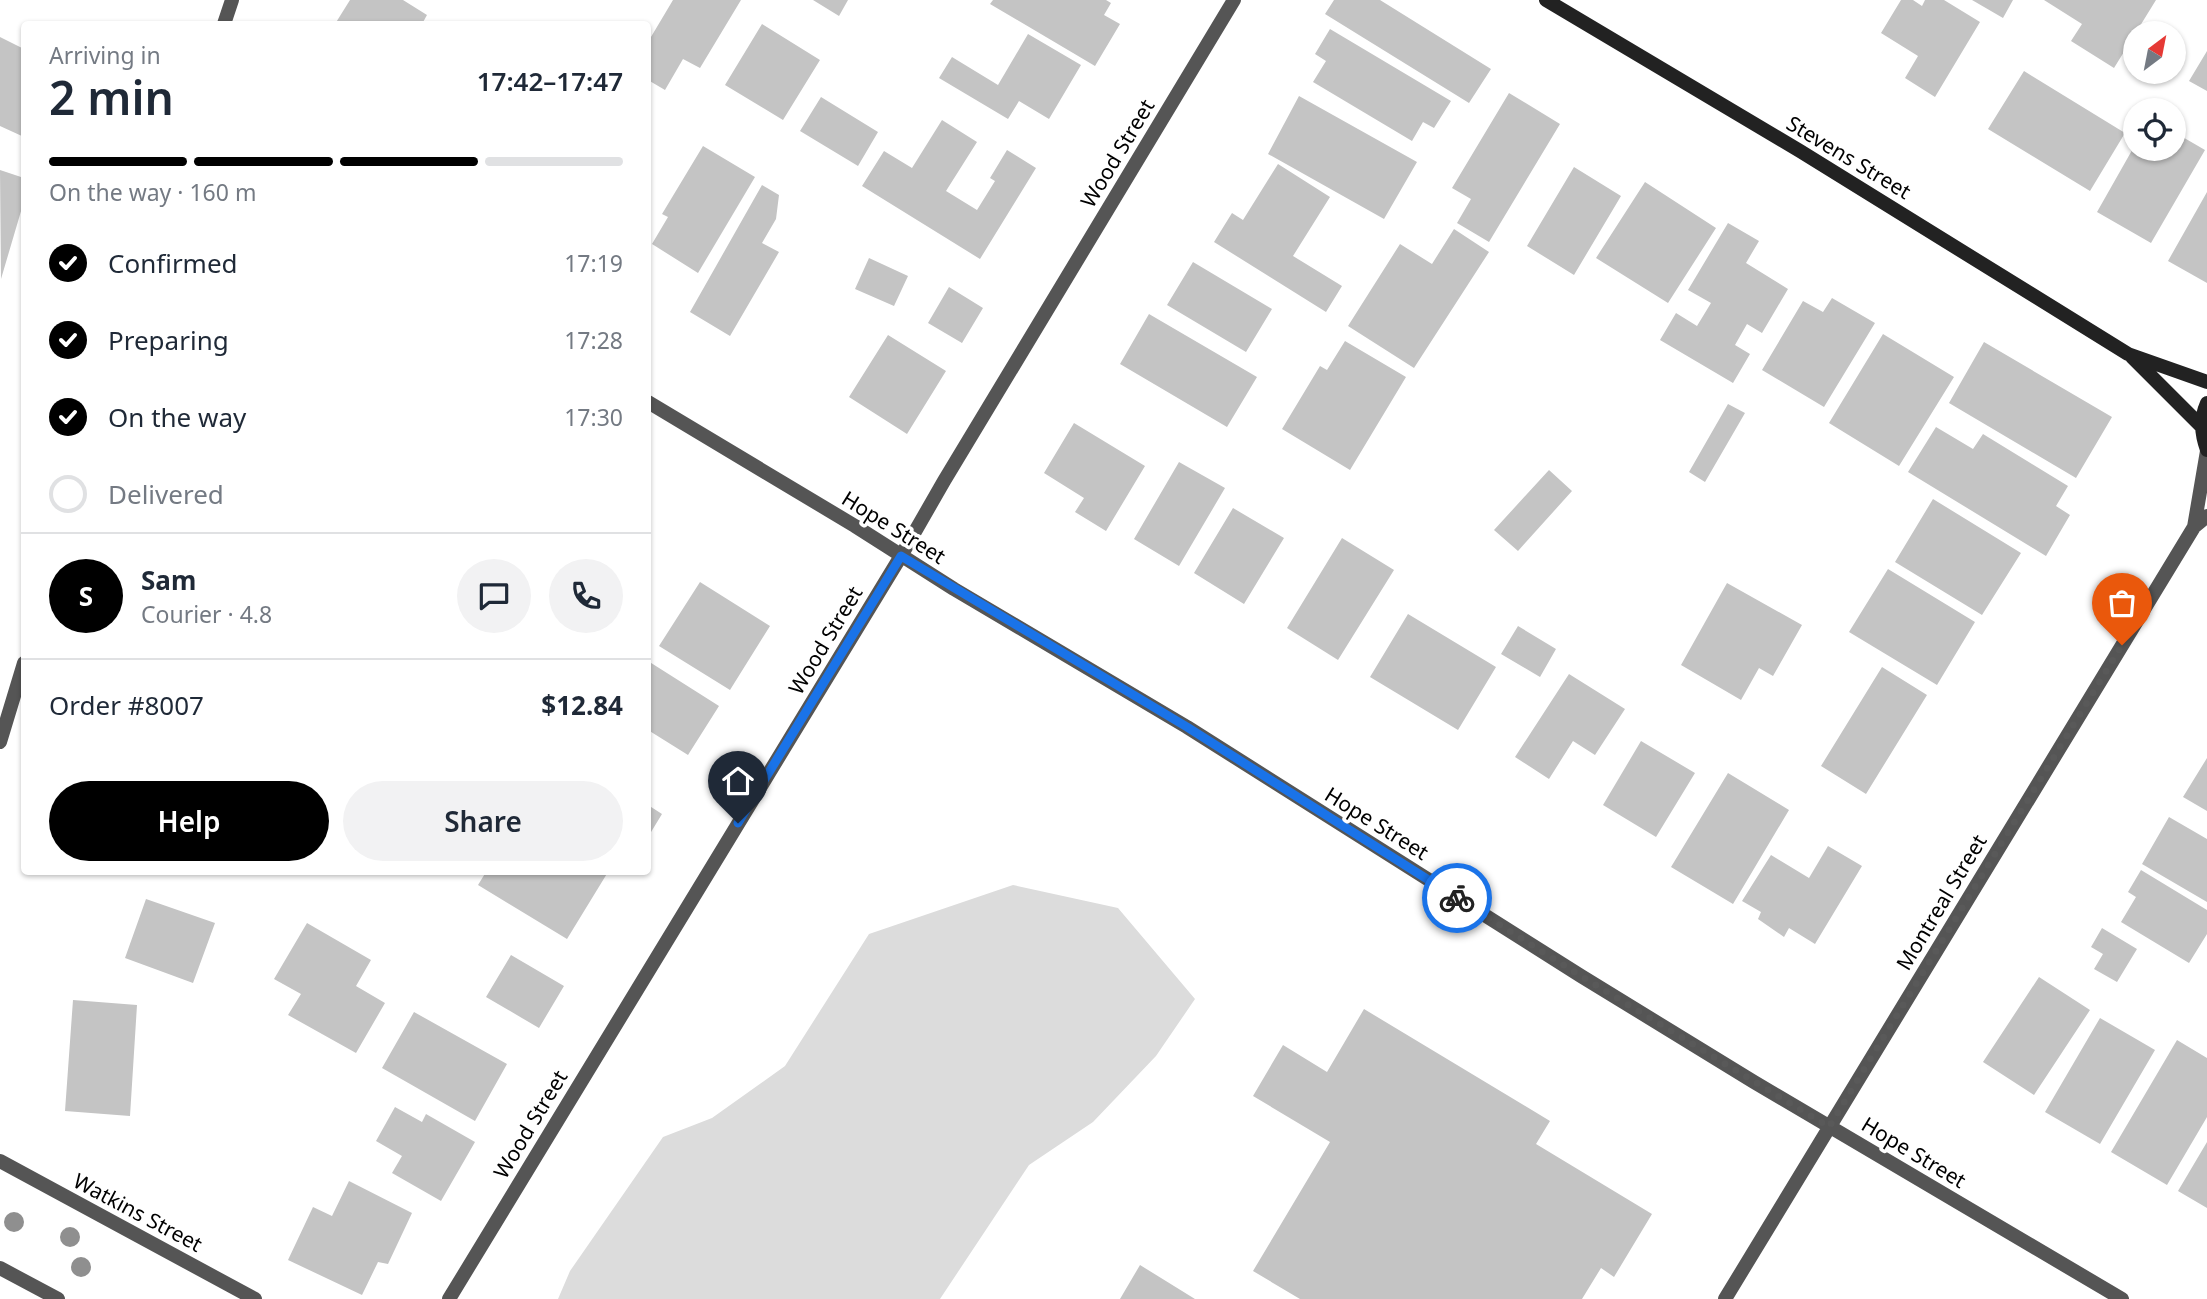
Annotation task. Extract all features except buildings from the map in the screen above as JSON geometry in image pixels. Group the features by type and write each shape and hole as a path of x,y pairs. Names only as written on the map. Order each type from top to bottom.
{"street":[{"path":"225,21 232,0"},
{"name":"Wood Street","path":"449,1299 901,556 1234,0"},
{"name":"Stevens Street","path":"1546,0 1800,151 2128,354 2207,382"},
{"name":"Stevens Street","path":"2128,354 2201,426"},
{"path":"2207,403 2201,426 2207,451"},
{"name":"Hope Street","path":"651,404 1187,727 1581,976 1829,1127 2122,1299"},
{"name":"Montreal Street","path":"2194,527 2207,451"},
{"name":"Montreal Street","path":"1725,1299 2194,527 2207,516"},
{"path":"0,742 21,673"},
{"name":"Watkins Street","path":"0,1161 255,1299"},
{"path":"0,1268 58,1299"}],"shaded area":[{"path":"1013,885 1118,908 1195,999 1156,1056 1093,1122 1029,1165 940,1299 558,1299 570,1271 663,1137 712,1118 785,1066 869,934"}],"way so far":[{"path":"1457,898 1829,1127 2122,645"}],"route":[{"path":"738,823 901,556 1187,727 1457,898"}]}
